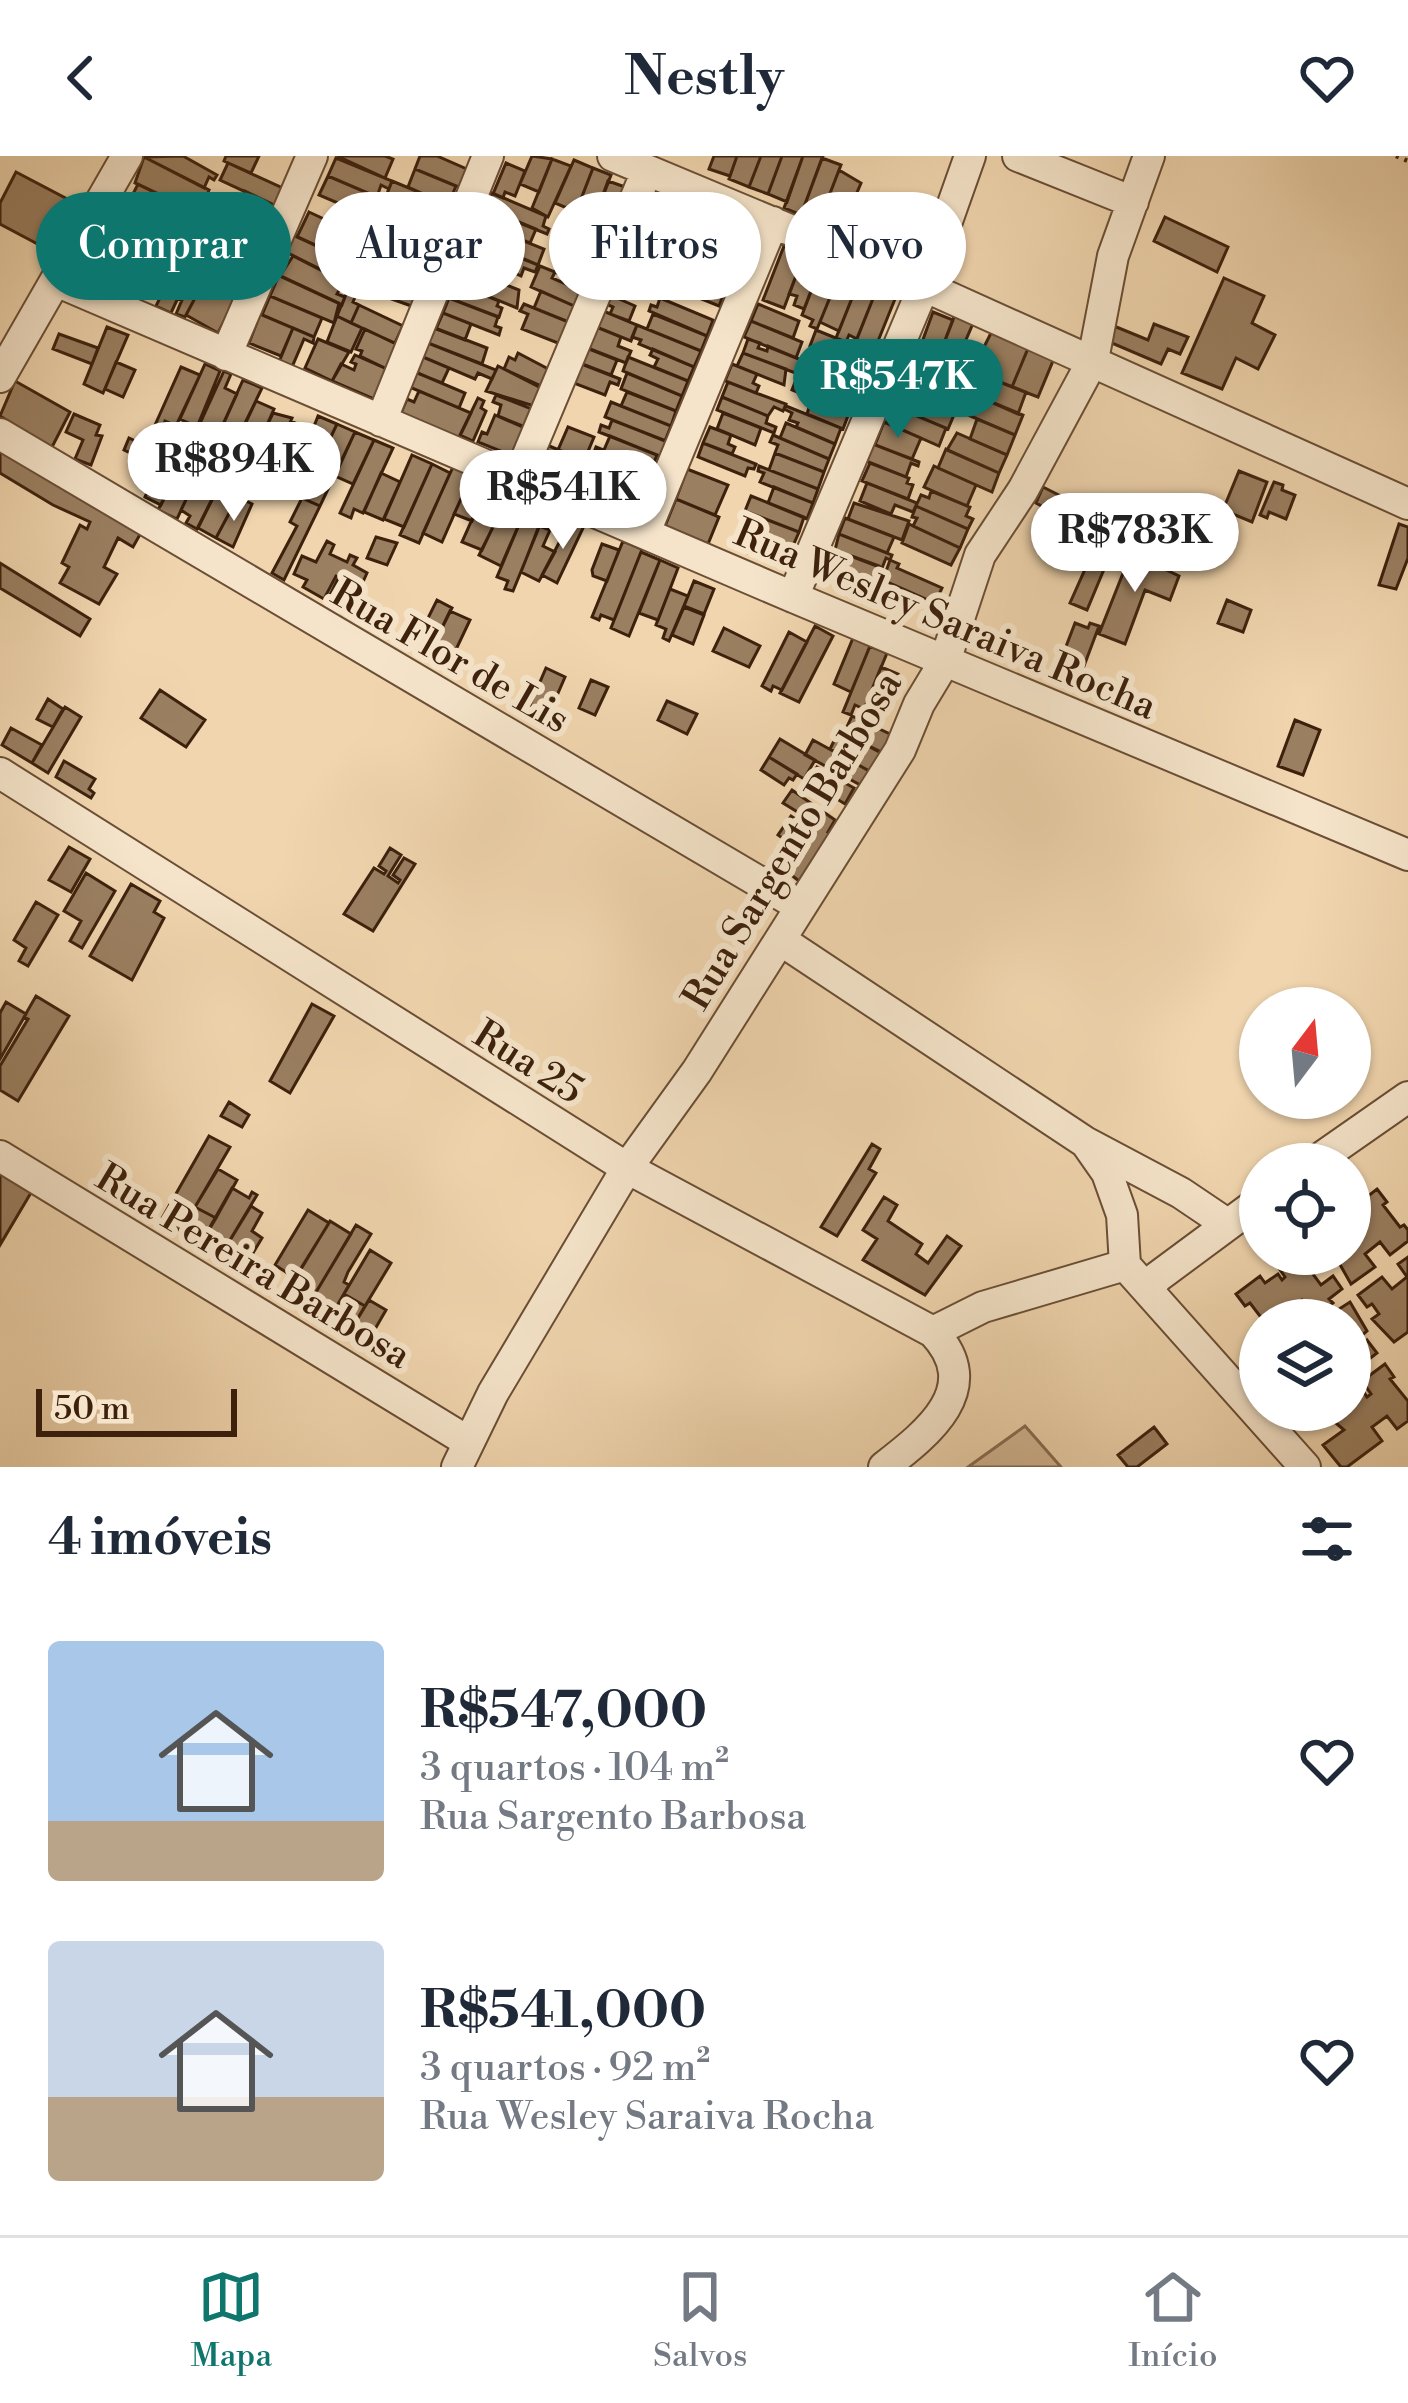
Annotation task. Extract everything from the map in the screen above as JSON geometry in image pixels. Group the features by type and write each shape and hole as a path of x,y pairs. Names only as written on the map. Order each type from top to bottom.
{"street":[{"path":"107,192 127,156"},
{"path":"226,355 313,156"},
{"path":"381,421 488,156"},
{"path":"613,156 785,227"},
{"path":"957,192 970,156"},
{"path":"1018,156 1133,202"},
{"name":"Rua Sargento Barbosa","path":"462,1454 627,1168 782,941 900,750 919,704 945,661 980,555 1023,490 1094,360 1113,256 1149,156"},
{"path":"518,479 647,171"},
{"path":"645,532 773,222"},
{"path":"0,377 45,300"},
{"name":"Rua Wesley Saraiva Rocha","path":"100,300 1408,855"},
{"path":"793,598 918,300"},
{"path":"956,300 1408,504"},
{"name":"Rua Flor de Lis","path":"0,434 800,906"},
{"name":"Rua 25","path":"0,772 627,1168 934,1332"},
{"path":"782,941 1085,1142 1181,1193 1227,1224"},
{"path":"1342,1143 1408,1096"},
{"path":"1085,1142 1107,1173 1122,1215 1125,1265 1305,1467"},
{"name":"Rua Pereira Barbosa","path":"0,1156 462,1454"},
{"path":"1149,1292 1156,1278 1239,1216"},
{"path":"884,1467 930,1432 951,1398 950,1349 934,1332 983,1307 1034,1289 1125,1265"}],"path":[{"path":"1396,156 1408,161"}],"shaded area":[{"path":"1025,1426 1061,1467 968,1467"}],"building":[{"path":"183,156 217,175 214,180 209,177 204,188 144,157"},
{"path":"226,156 259,156 251,173 224,161"},
{"path":"337,156 385,156 393,159 385,178"},
{"path":"420,156 437,156 469,170 461,188 415,169"},
{"path":"532,156 552,159 539,192 520,184"},
{"path":"714,156 737,156 730,176 709,169"},
{"path":"737,156 761,156 749,187 729,179"},
{"path":"761,156 782,156 768,194 749,187"},
{"path":"782,156 803,156 785,201 768,194"},
{"path":"803,156 823,156 810,192 790,192"},
{"path":"144,157 209,190 154,192 135,183"},
{"path":"336,158 392,181 389,189 381,185 379,192 365,192 328,176"},
{"path":"822,158 841,165 831,192 809,192"},
{"path":"552,159 571,166 559,192 549,192 548,217 532,208"},
{"path":"574,160 593,168 584,192 560,192"},
{"path":"228,163 287,190 246,192 220,180"},
{"path":"506,163 525,171 517,192 494,192"},
{"path":"593,168 611,175 605,192 584,192"},
{"path":"415,169 456,186 453,192 419,192 408,187"},
{"path":"839,170 861,183 857,192 831,192"},
{"path":"16,172 54,192 36,192 36,243 0,224 0,203"},
{"path":"328,176 365,192 320,192"},
{"path":"392,181 419,192 388,192"},
{"path":"608,181 628,188 627,192 604,192"},
{"path":"525,207 546,216 547,234 525,225"},
{"path":"309,212 315,215 315,245 297,237"},
{"path":"1165,217 1228,247 1217,272 1154,241"},
{"path":"525,224 536,229 530,243 525,241"},
{"path":"294,235 315,245 315,266 291,254"},
{"path":"525,241 544,249 538,265 525,259"},
{"path":"784,246 784,308 763,300"},
{"path":"291,259 315,267 315,292 291,281"},
{"path":"525,260 538,265 535,272 525,268"},
{"path":"540,266 549,270 549,295 531,287"},
{"path":"1224,278 1264,296 1252,323 1275,335 1258,369 1236,358 1222,389 1182,373"},
{"path":"291,281 315,292 315,300 339,303 334,323 279,300 291,300"},
{"path":"541,291 549,300 581,309 576,325 534,308"},
{"path":"159,300 177,300 171,313 156,306"},
{"path":"182,300 194,300 185,317 176,314"},
{"path":"194,300 235,300 218,333 186,315"},
{"path":"268,300 279,300 322,318 314,337 262,315"},
{"path":"344,300 359,305 351,323 337,316"},
{"path":"395,300 420,300 417,308"},
{"path":"448,300 454,300 498,317 499,335 443,313"},
{"path":"454,300 497,300 502,308 499,317"},
{"path":"561,300 584,300 581,309"},
{"path":"621,300 635,306 629,321 610,314 613,307 606,304"},
{"path":"659,300 665,300 713,320 707,336 649,311 651,305 657,307"},
{"path":"808,300 829,300 817,329 810,326 813,320 802,315"},
{"path":"829,300 851,300 839,331 820,322"},
{"path":"851,300 872,300 857,339 849,335 846,342 836,338"},
{"path":"872,300 895,300 876,346 870,344 867,351 854,346"},
{"path":"524,304 571,323 563,345 522,329 528,314 520,311"},
{"path":"758,304 799,321 793,338 751,321"},
{"path":"359,305 403,326 395,343 351,323"},
{"path":"601,310 637,325 631,341 594,326"},
{"path":"933,312 953,320 936,364 917,356"},
{"path":"443,313 471,324 465,340 436,329"},
{"path":"260,314 293,328 281,356 249,343"},
{"path":"653,314 707,336 701,351 647,329"},
{"path":"955,314 974,321 947,384 931,377"},
{"path":"337,316 362,328 351,352 327,342"},
{"path":"751,321 802,342 796,358 744,337"},
{"path":"1154,324 1188,337 1180,354 1168,349 1161,364 1107,341 1114,326 1148,340"},
{"path":"637,325 701,351 694,367 639,344 641,340 632,337"},
{"path":"594,326 621,337 618,346 631,351 626,363 585,347"},
{"path":"107,327 128,335 103,393 84,384"},
{"path":"293,328 314,337 313,343 304,339 292,367 279,362"},
{"path":"435,328 487,348 482,364 428,343"},
{"path":"365,329 400,346 389,370 360,356 362,351 356,349"},
{"path":"816,330 873,353 867,369 810,346"},
{"path":"992,331 1029,346 1012,387 972,371"},
{"path":"59,334 98,348 92,364 53,349"},
{"path":"318,339 349,352 332,381 305,368"},
{"path":"748,339 760,343 758,348 767,351 768,346 804,361 798,374 743,353"},
{"path":"428,343 496,370 492,379 478,373 475,379 423,357"},
{"path":"963,346 980,352 960,389 947,384"},
{"path":"1029,346 1055,356 1038,397 1012,387"},
{"path":"584,347 617,360 611,375 577,362"},
{"path":"653,349 694,367 688,381 654,367 658,359 650,355"},
{"path":"518,353 554,372 548,389 504,369 509,357 515,360"},
{"path":"743,353 786,369 784,385 737,366"},
{"path":"355,355 389,370 376,400 332,381 341,364 354,370"},
{"path":"832,355 867,369 861,384 827,370"},
{"path":"423,357 449,368 442,383 417,373"},
{"path":"628,357 688,381 682,396 623,371"},
{"path":"116,362 135,370 123,397 105,389"},
{"path":"579,363 620,379 618,385 610,382 605,395 571,382"},
{"path":"205,364 220,371 197,427 180,419"},
{"path":"732,364 757,374 756,393 725,381"},
{"path":"498,366 541,388 534,406 486,391"},
{"path":"818,366 861,384 855,400 811,382"},
{"path":"181,367 200,375 176,426 165,421 162,429 155,425"},
{"path":"909,367 954,386 947,406 901,386"},
{"path":"224,371 231,374 225,388 237,394 212,449 192,441"},
{"path":"413,371 465,393 459,408 407,386"},
{"path":"974,372 1026,392 1018,414 966,391"},
{"path":"627,373 682,396 676,411 621,389"},
{"path":"797,377 855,400 849,413 792,390"},
{"path":"243,380 262,388 232,450 215,442"},
{"path":"15,381 70,412 51,449 10,429 13,424 0,416"},
{"path":"728,382 786,404 783,411 774,407 768,416 722,397"},
{"path":"419,391 471,413 459,438 401,413 407,399 414,402"},
{"path":"965,391 1023,415 1015,435 961,412"},
{"path":"627,392 676,411 671,426 621,406"},
{"path":"899,392 956,410 948,429 893,406"},
{"path":"496,395 532,409 525,427 498,416 501,405 493,402"},
{"path":"722,397 768,416 766,423 776,427 774,433 717,410"},
{"path":"478,398 486,411 473,441 460,435"},
{"path":"812,398 849,413 843,429 807,414"},
{"path":"256,401 274,409 256,450 237,441"},
{"path":"611,402 671,426 665,441 605,417"},
{"path":"786,406 841,428 835,444 796,427"},
{"path":"893,406 946,428 939,446 887,423"},
{"path":"273,413 292,418 274,459 255,451"},
{"path":"723,413 761,428 755,445 717,429"},
{"path":"74,414 100,425 96,435 102,436 91,465 75,459 83,440 66,432"},
{"path":"495,415 527,429 515,457 478,442"},
{"path":"318,416 337,424 314,472 299,465"},
{"path":"977,419 1015,435 1007,455 970,439"},
{"path":"612,420 669,442 662,457 599,432 601,425 609,428"},
{"path":"291,421 311,430 282,494 263,485"},
{"path":"884,422 921,438 912,459 875,445"},
{"path":"786,423 835,444 829,459 780,438"},
{"path":"337,424 355,432 320,506 302,498"},
{"path":"568,427 594,437 584,461 558,450"},
{"path":"710,427 731,435 732,454 703,443"},
{"path":"152,431 165,436 152,463 124,450 129,438 146,446"},
{"path":"355,432 374,440 353,484 335,476"},
{"path":"957,433 1007,455 999,473 947,450"},
{"path":"773,435 829,459 824,472 775,453 778,445 770,442"},
{"path":"610,436 657,455 651,470 604,450"},
{"path":"374,440 393,448 363,513 354,509 351,518 340,513"},
{"path":"703,443 756,464 754,469 748,468 745,476 698,457"},
{"path":"873,444 919,462 918,466 911,463 906,477 866,461"},
{"path":"0,445 143,529 133,547 118,538 104,567 117,574 99,604 60,583 69,567 62,563 80,525 87,529 90,522 0,473"},
{"path":"547,445 587,462 577,487 538,471"},
{"path":"596,447 651,470 645,487 590,463"},
{"path":"946,449 999,473 992,492 938,468"},
{"path":"166,450 184,459 161,505 145,497"},
{"path":"775,453 824,472 818,489 769,470"},
{"path":"412,455 432,464 404,527 384,519"},
{"path":"587,462 638,484 627,507 577,487"},
{"path":"870,463 909,478 907,483 913,485 908,499 862,481"},
{"path":"432,464 450,473 419,543 400,535"},
{"path":"759,466 818,489 813,503 760,482 764,473 758,471"},
{"path":"934,466 976,485 967,506 924,487"},
{"path":"453,467 471,476 442,542 423,533"},
{"path":"687,469 728,485 715,515 676,499"},
{"path":"183,471 196,478 177,519 158,510 176,475 181,477"},
{"path":"1239,471 1267,482 1252,522 1223,510"},
{"path":"381,473 400,482 383,520 364,512"},
{"path":"1274,482 1295,495 1286,519 1269,512 1267,518 1260,515"},
{"path":"867,483 917,503 913,512 895,505 891,514 860,501"},
{"path":"193,485 214,495 197,529 186,523 190,516 181,510"},
{"path":"467,486 484,493 472,521 454,514"},
{"path":"487,486 508,495 482,550 462,542"},
{"path":"774,487 813,503 807,519 768,503"},
{"path":"1043,487 1100,516 1092,533 1036,503"},
{"path":"931,491 970,507 966,516 973,519 968,529 916,506 921,495 929,498"},
{"path":"216,492 235,502 216,538 198,528"},
{"path":"751,496 804,517 799,532 745,511"},
{"path":"302,498 320,506 284,580 272,573 297,526 290,522"},
{"path":"676,499 719,517 708,544 665,526"},
{"path":"244,500 252,504 233,547 216,538 234,504 241,507"},
{"path":"854,503 909,521 902,540 848,519"},
{"path":"916,506 968,529 960,548 913,526"},
{"path":"747,512 799,532 792,548 741,528"},
{"path":"500,513 520,522 501,566 479,555"},
{"path":"524,513 542,520 513,591 505,589 508,581 497,577"},
{"path":"845,518 894,537 887,553 839,534"},
{"path":"570,522 584,526 557,583 542,575"},
{"path":"909,524 960,548 951,565 902,543"},
{"path":"1399,524 1408,527 1408,558 1396,589 1379,585"},
{"path":"539,526 550,530 543,546 555,552 539,581 521,572"},
{"path":"750,532 783,544 776,563 743,551"},
{"path":"839,534 892,555 890,560 886,558 882,568 835,550"},
{"path":"376,537 397,543 387,565 367,558"},
{"path":"327,541 334,545 330,554 347,562 350,555 357,558 353,565 367,573 349,613 327,601 339,577 324,599 303,587 307,580 294,574 302,556 316,562"},
{"path":"623,541 642,549 614,620 601,615 599,620 592,617"},
{"path":"602,544 619,550 607,581 593,576 592,570"},
{"path":"835,550 879,566 876,576 883,579 881,585 829,565"},
{"path":"641,552 660,560 629,636 611,628"},
{"path":"1131,553 1179,576 1170,600 1145,590 1125,644 1099,634"},
{"path":"1091,556 1107,562 1087,610 1070,603"},
{"path":"660,560 678,568 658,620 639,613"},
{"path":"890,560 899,564 897,568 942,588 935,603 883,580"},
{"path":"0,563 90,619 80,636 0,588"},
{"path":"694,581 714,589 704,614 684,606"},
{"path":"670,589 688,596 669,641 663,638 666,629 656,625"},
{"path":"437,600 452,608 442,628 433,624 430,629 424,626"},
{"path":"1227,600 1251,610 1243,632 1218,623"},
{"path":"684,607 704,615 693,644 672,635"},
{"path":"450,611 470,620 452,658 432,648"},
{"path":"1075,623 1099,626 1081,674 1059,665"},
{"path":"815,626 833,636 799,702 780,693"},
{"path":"724,628 760,646 749,667 713,651"},
{"path":"789,632 807,642 782,690 773,686 771,691 762,686"},
{"path":"853,638 870,646 851,692 834,684"},
{"path":"870,646 887,653 864,709 855,705 851,715 843,712"},
{"path":"881,667 898,674 876,727 860,719"},
{"path":"546,668 565,677 549,714 530,705"},
{"path":"591,680 608,687 595,715 579,708"},
{"path":"160,690 205,720 186,747 141,718"},
{"path":"48,699 63,709 53,727 37,719"},
{"path":"667,701 697,714 687,734 658,720"},
{"path":"65,707 81,717 48,773 32,763"},
{"path":"852,716 892,735 883,754 844,733"},
{"path":"1295,720 1320,730 1303,775 1278,766"},
{"path":"11,728 42,745 32,763 2,745"},
{"path":"839,731 881,752 871,772 830,749"},
{"path":"780,739 815,760 804,779 769,757"},
{"path":"813,740 871,772 864,787 805,755"},
{"path":"769,757 797,774 793,780 789,778 784,785 761,770"},
{"path":"64,761 95,779 89,789 94,793 91,798 56,777"},
{"path":"817,767 854,788 845,804 808,781"},
{"path":"792,790 835,820 799,881 773,861 778,853 791,862 799,850 778,835 791,816 800,822 804,816 783,803"},
{"path":"69,847 90,859 71,892 49,880"},
{"path":"390,848 401,855 388,876 398,883 393,875 404,858 415,864 373,931 344,914 374,868 384,874 379,866"},
{"path":"86,873 115,891 82,948 70,941 81,921 64,911"},
{"path":"131,884 160,901 154,912 164,918 132,980 90,956"},
{"path":"36,902 58,915 28,966 19,961 26,948 14,940"},
{"path":"36,996 69,1016 18,1101 0,1090 0,1066"},
{"path":"6,1002 26,1014 0,1059 0,1013"},
{"path":"312,1004 334,1016 290,1093 270,1081"},
{"path":"229,1102 249,1115 242,1127 221,1116"},
{"path":"209,1136 230,1147 181,1231 161,1220"},
{"path":"872,1144 880,1149 869,1169 876,1173 837,1236 821,1227"},
{"path":"218,1169 237,1180 216,1218 195,1207"},
{"path":"0,1172 32,1191 0,1245"},
{"path":"232,1188 249,1198 252,1192 257,1195 221,1255 201,1243"},
{"path":"1377,1189 1387,1202 1383,1205 1408,1230 1408,1241 1390,1255 1380,1242 1371,1249 1371,1194"},
{"path":"884,1197 897,1205 888,1221 922,1244 916,1254 928,1263 947,1236 961,1246 925,1295 863,1260 877,1239 863,1230"},
{"path":"251,1206 262,1213 252,1231 262,1238 244,1268 221,1255"},
{"path":"195,1207 216,1218 201,1243 181,1231"},
{"path":"308,1210 329,1223 295,1278 275,1265"},
{"path":"330,1221 351,1234 307,1307 286,1294"},
{"path":"356,1225 371,1234 348,1272 344,1282 349,1285 334,1311 312,1299"},
{"path":"370,1250 391,1263 365,1306 344,1294"},
{"path":"1408,1257 1408,1332 1394,1342 1372,1319 1379,1314 1371,1299 1358,1295 1382,1277 1392,1289 1407,1277 1398,1264"},
{"path":"1277,1275 1282,1280 1314,1275 1321,1285 1333,1276 1342,1289 1329,1299 1240,1299 1236,1294 1260,1276 1265,1283"},
{"path":"344,1294 365,1306 349,1333 329,1320"},
{"path":"369,1300 386,1310 367,1343 349,1333"},
{"path":"1385,1364 1394,1377 1390,1379 1408,1401 1408,1421 1397,1429 1387,1416 1372,1427 1382,1441 1341,1467 1323,1445 1343,1431 1371,1431 1371,1374"},
{"path":"1154,1427 1167,1444 1137,1467 1128,1467 1118,1455"}]}
